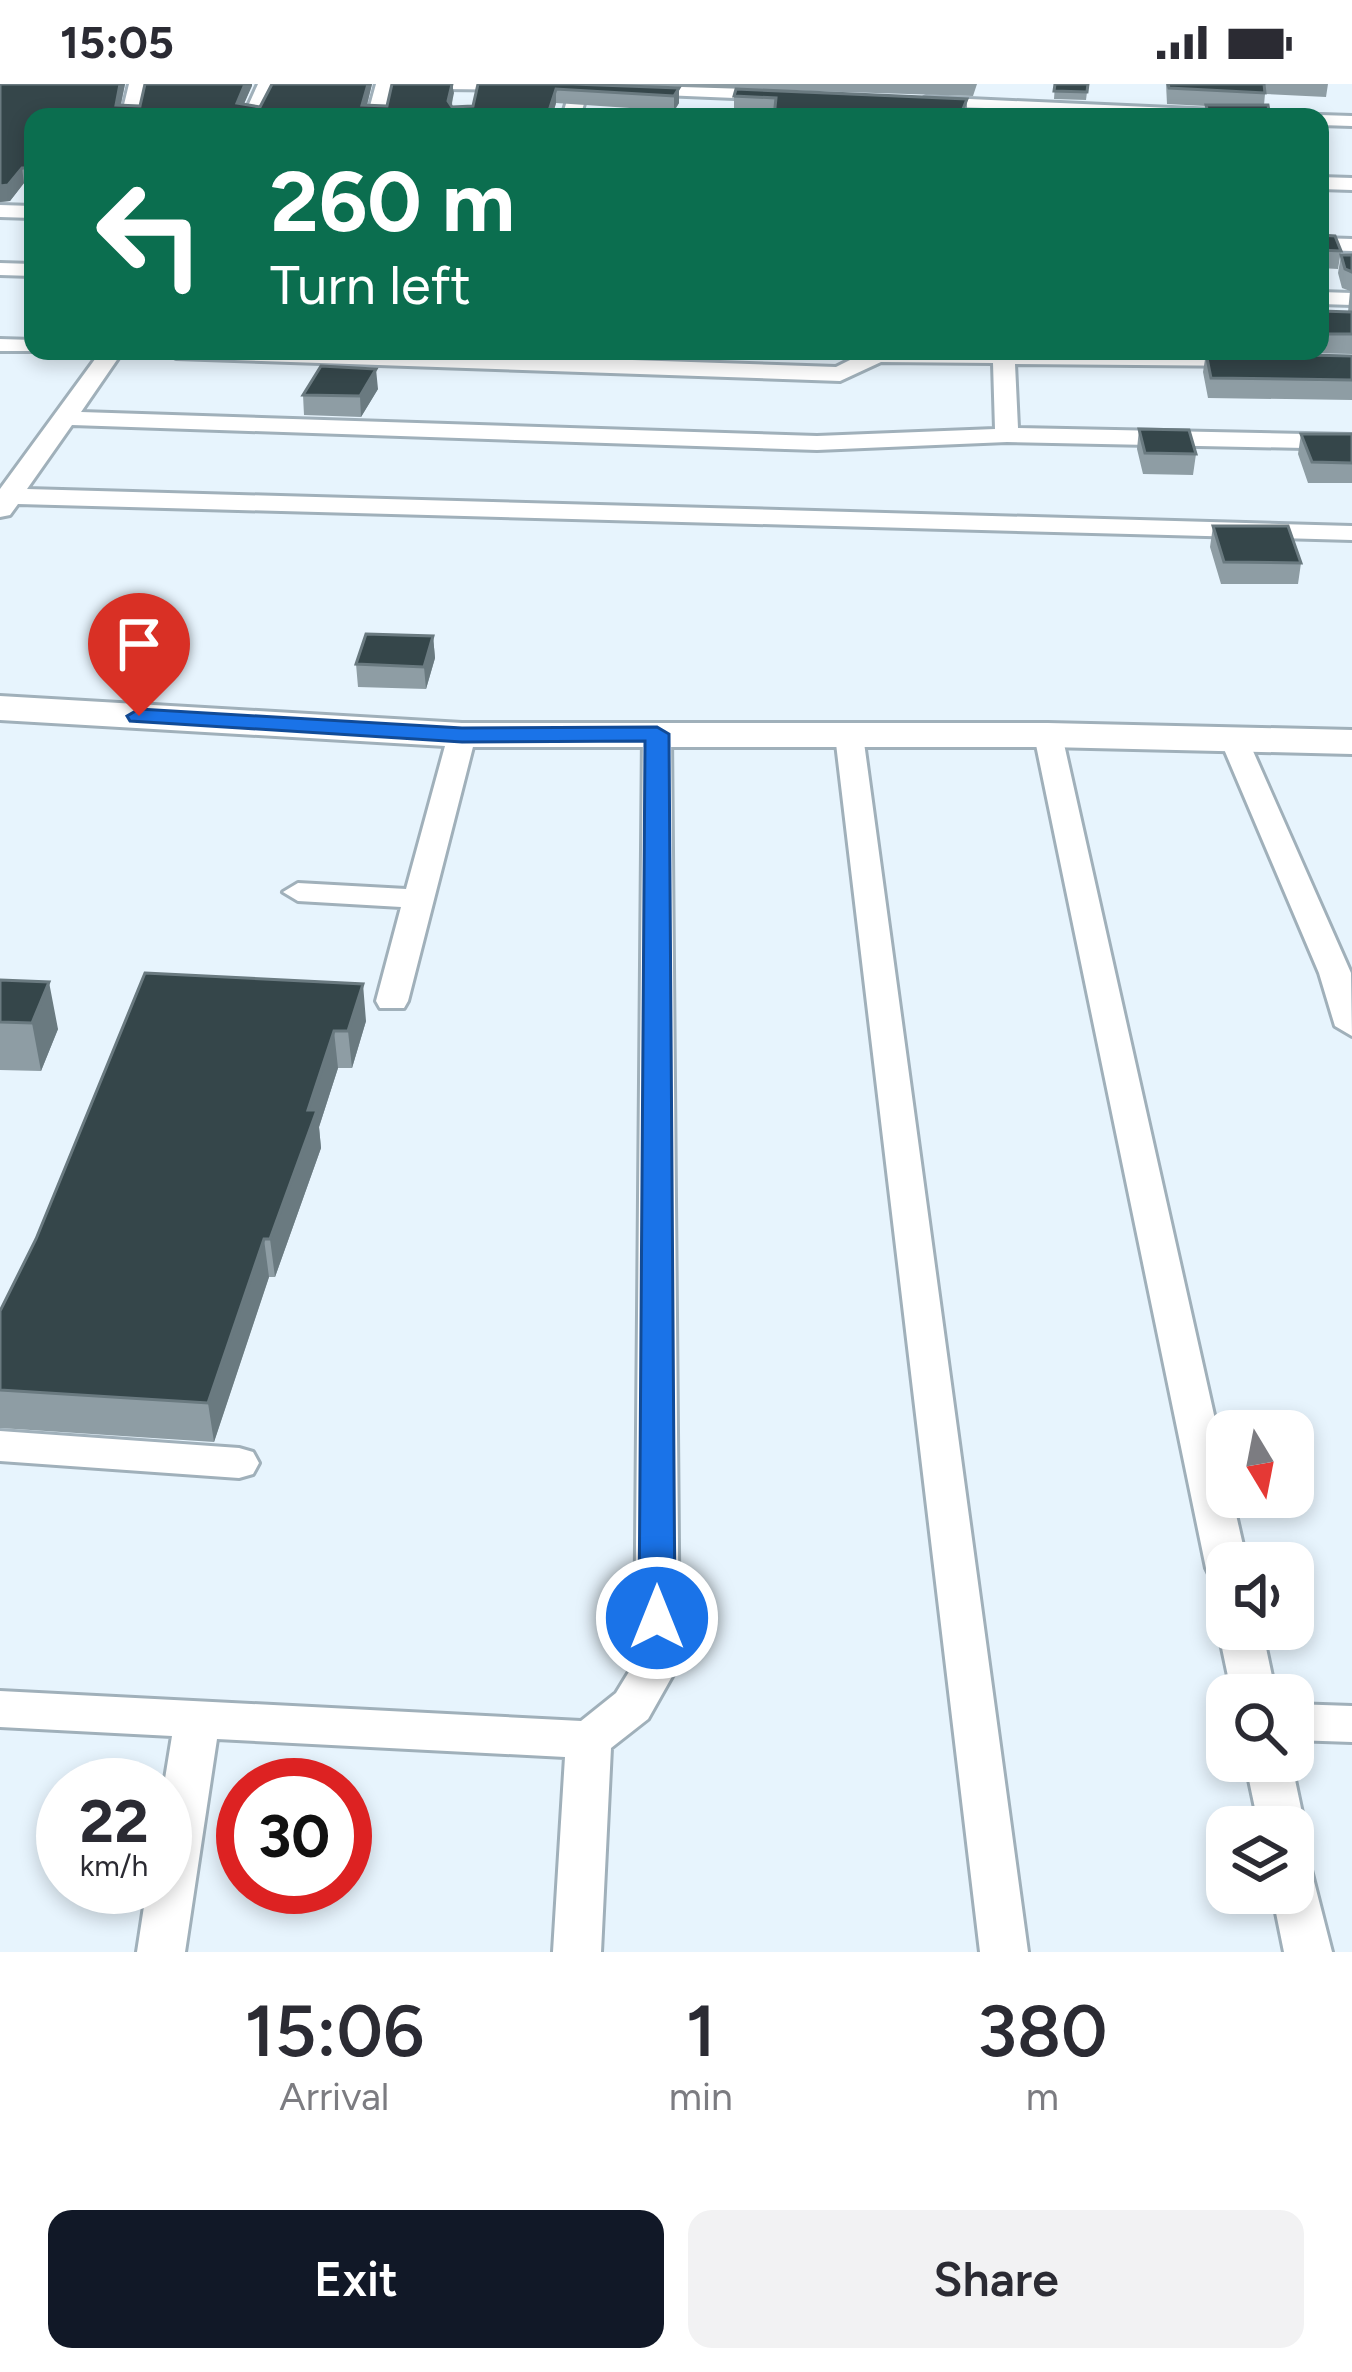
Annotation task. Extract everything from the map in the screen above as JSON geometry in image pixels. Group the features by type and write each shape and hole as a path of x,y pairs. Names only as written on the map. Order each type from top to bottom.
{"street":[{"path":"444,84 468,90 536,86"},
{"path":"558,86 786,90 808,97"},
{"path":"899,101 979,108"},
{"path":"1098,108 1180,108"},
{"path":"4,501 106,360"},
{"path":"436,360 840,374 867,360"},
{"path":"1004,360 1007,435"},
{"path":"1220,360 1282,362"},
{"path":"65,418 817,443 1007,435 1352,442"},
{"path":"4,501 1352,533"},
{"path":"0,708 462,735 1048,735 1352,742"},
{"path":"0,1709 589,1740 632,1706 657,1664 657,734"},
{"path":"392,1001 462,735"},
{"path":"849,735 1004,1952"},
{"path":"1048,735 1221,1542"},
{"path":"1235,742 1343,973 1352,1026"},
{"path":"298,892 419,899"},
{"path":"0,1446 239,1463"},
{"path":"161,1952 197,1721"},
{"path":"1314,1723 1352,1724"},
{"path":"577,1952 589,1740"},
{"path":"1300,1914 1308,1952"}],"building":[{"path":"0,84 120,84 116,105 140,106 145,84 245,84 237,103 260,107 272,84 368,84 362,105 387,106 392,84 452,84 448,101 452,107 473,106 478,84 679,88 674,96 556,89 550,108 24,108 24,168 8,185 0,186"},
{"path":"1055,84 1088,84 1087,92 1054,91"},
{"path":"1168,84 1264,84 1265,93 1169,88"},
{"path":"736,89 967,99 963,108 775,108 776,98 734,96"},
{"path":"1206,105 1268,108 1207,108"},
{"path":"1329,236 1335,236 1341,251 1329,250"},
{"path":"1341,255 1352,255 1352,272 1345,269"},
{"path":"1329,311 1352,312 1352,334 1329,334"},
{"path":"1352,356 1352,380 1211,378 1207,360"},
{"path":"321,366 376,369 360,396 303,395"},
{"path":"1139,429 1189,430 1196,454 1145,453"},
{"path":"1301,434 1352,434 1352,463 1312,462"},
{"path":"1213,526 1288,526 1301,563 1224,562"},
{"path":"366,634 433,636 424,667 356,664"},
{"path":"145,973 363,984 348,1031 334,1031 308,1110 317,1110 270,1239 264,1239 208,1403 0,1390 0,1311 36,1239"},
{"path":"0,980 49,982 32,1023 0,1022"}],"route":[{"path":"139,716 462,735 657,734 657,1618"}]}
